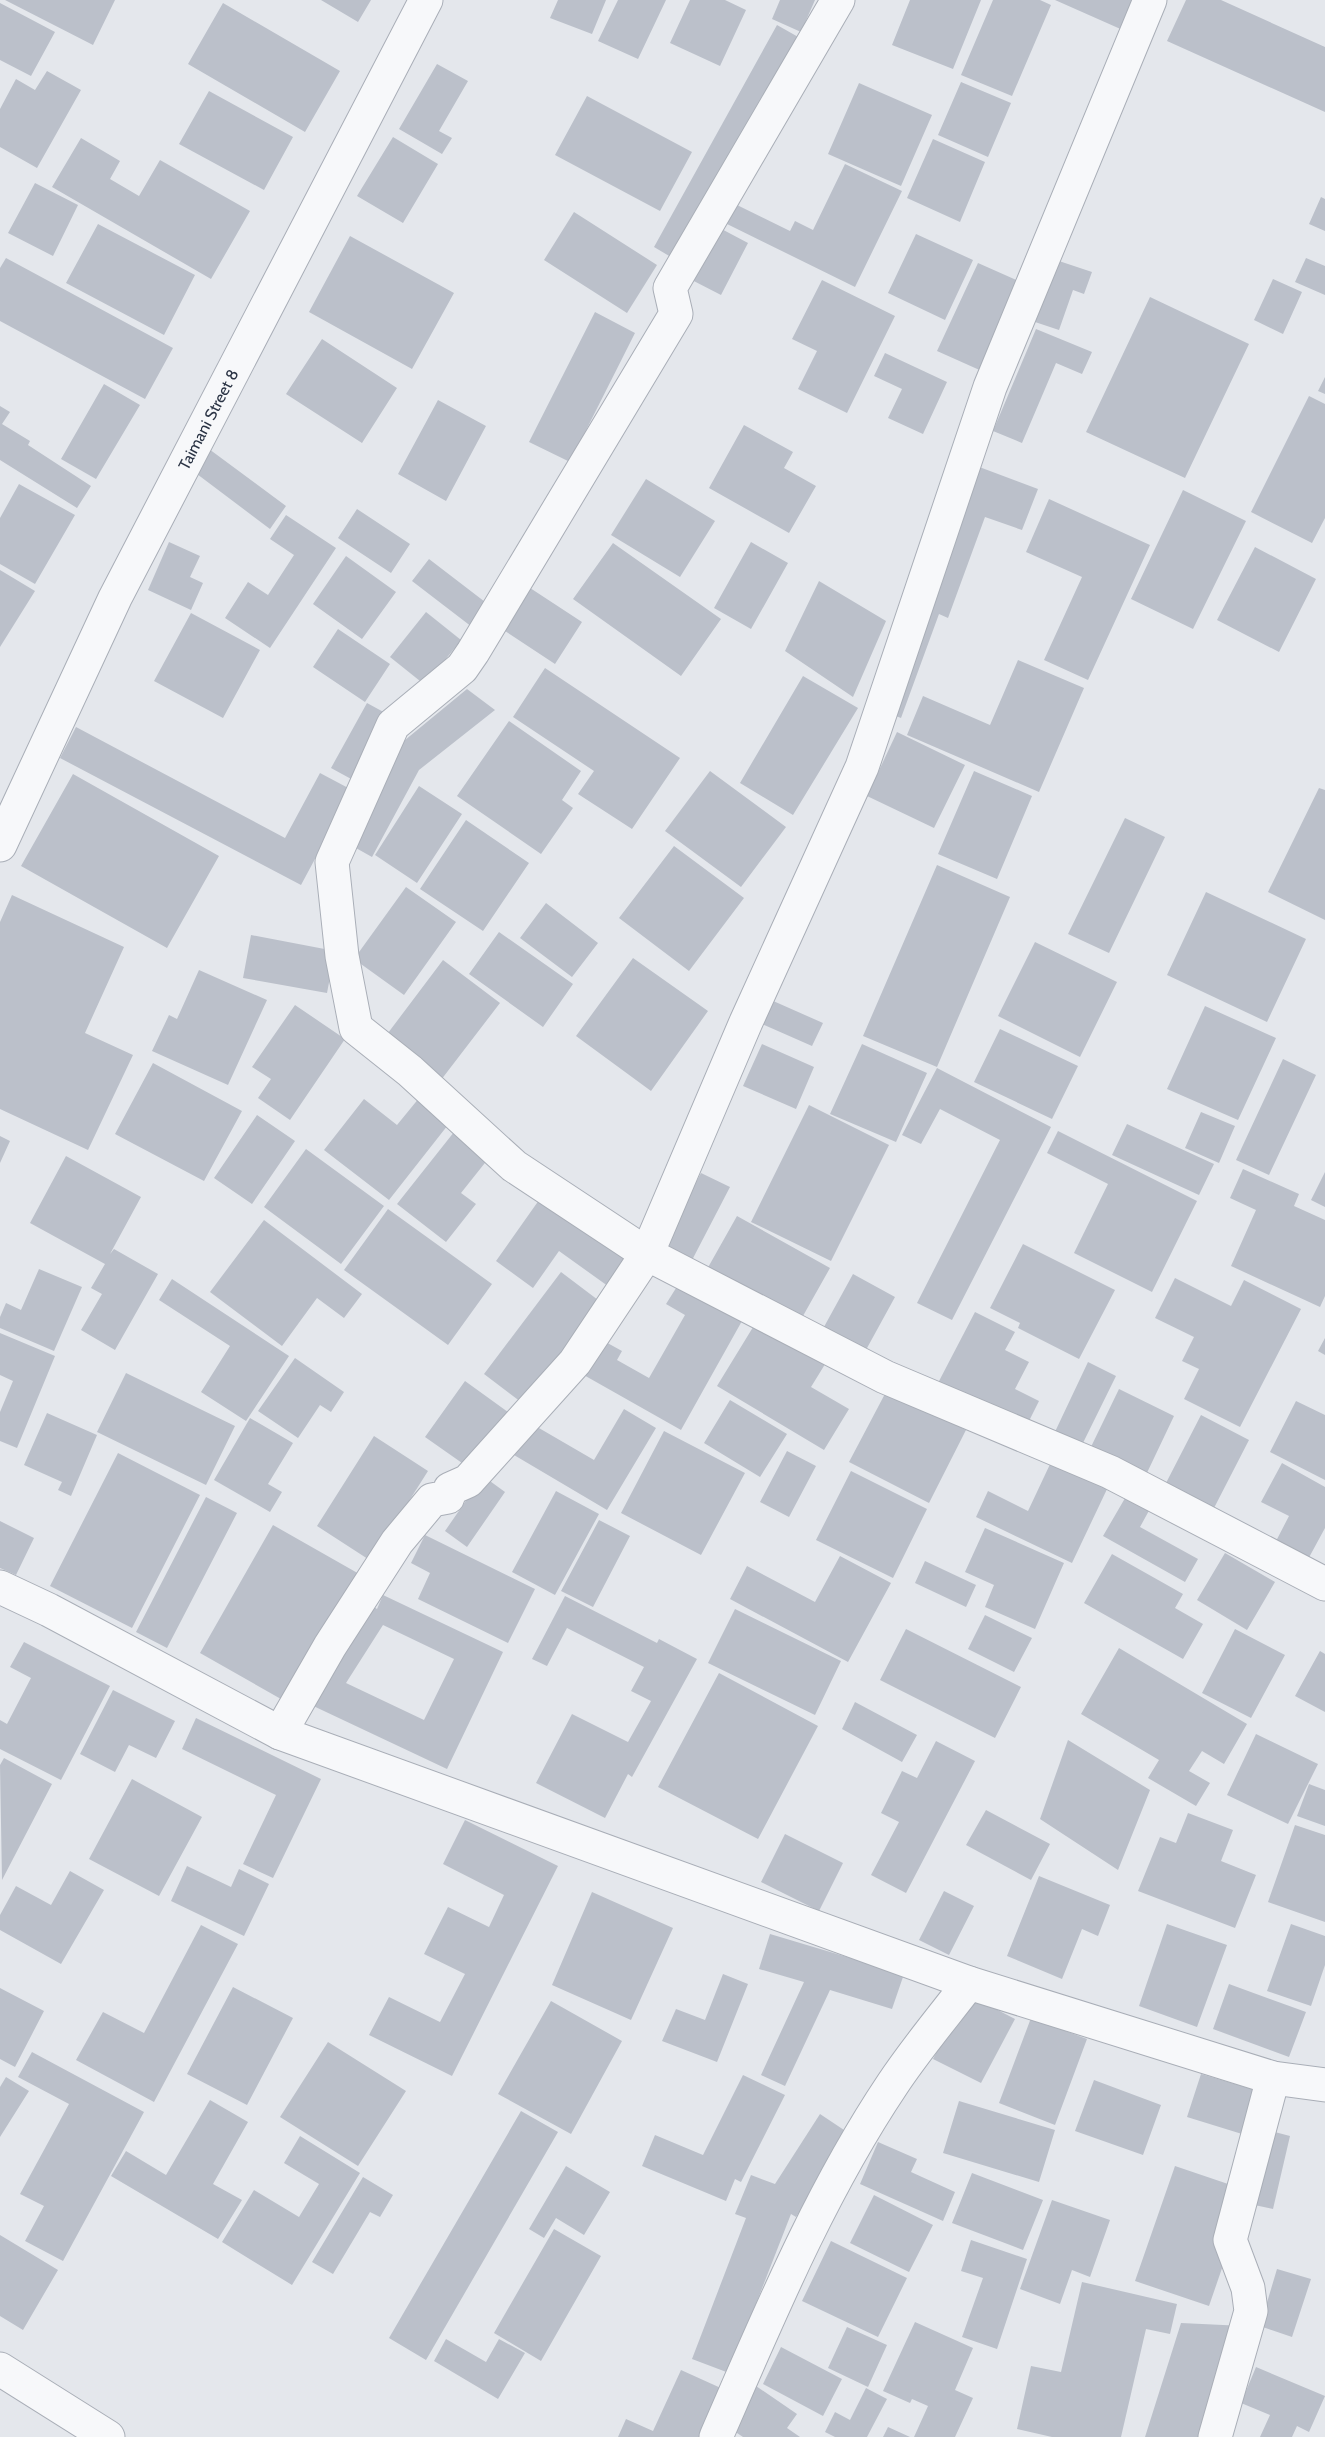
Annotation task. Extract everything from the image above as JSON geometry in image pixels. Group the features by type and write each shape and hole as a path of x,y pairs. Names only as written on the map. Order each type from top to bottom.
{"street":[{"name":"Taimani Street 8","path":"0,845 115,598 426,0"},
{"path":"838,0 670,288 676,315 462,668 393,725 332,862 342,956 356,1028 410,1071 514,1166 646,1254 885,1377 1110,1472 1325,1584"},
{"path":"280,1733 330,1646 397,1542 432,1500 448,1497 450,1489 468,1481 575,1362 646,1254 746,1022 862,767 990,387 1150,0"},
{"path":"0,1587 280,1733 969,1983 1274,2078 1325,2085"},
{"path":"716,2437 794,2262 838,2176 892,2085 969,1983"},
{"path":"1215,2437 1251,2311 1248,2288 1230,2240 1274,2078"},
{"path":"0,2368 108,2437"}],"building":[{"path":"5,0 115,0 93,45"},
{"path":"321,0 371,0 358,22"},
{"path":"558,0 606,0 592,34 550,18"},
{"path":"618,0 666,0 638,59 598,41"},
{"path":"690,0 725,0 746,10 720,66 670,43"},
{"path":"780,0 815,0 801,32 772,19"},
{"path":"910,0 981,0 953,69 892,45"},
{"path":"993,0 1040,0 1051,5 1012,96 961,75"},
{"path":"1055,0 1138,0 1125,31"},
{"path":"1186,0 1221,0 1325,47 1325,112 1167,41"},
{"path":"0,3 55,32 31,76 0,60"},
{"path":"223,3 340,71 305,132 188,64"},
{"path":"777,25 800,38 676,260 654,247"},
{"path":"437,64 468,81 439,131 452,138 442,154 399,129"},
{"path":"47,71 81,90 37,168 0,147 0,109 16,79 35,90"},
{"path":"961,82 1011,103 988,157 938,135"},
{"path":"859,83 932,115 901,186 828,154"},
{"path":"209,91 293,137 264,190 179,144"},
{"path":"587,96 692,152 660,211 555,155"},
{"path":"393,137 438,164 403,223 357,196"},
{"path":"81,138 120,161 110,179 139,196 160,160 250,211 211,279 52,187"},
{"path":"933,139 985,162 960,222 907,198"},
{"path":"845,164 902,191 855,287 727,224 737,205 790,231 795,221 813,230"},
{"path":"35,183 78,205 53,256 8,233"},
{"path":"1321,197 1325,199 1325,231 1309,224"},
{"path":"574,212 657,265 627,313 544,260"},
{"path":"98,224 195,275 164,335 66,283"},
{"path":"714,225 748,243 721,295 686,277"},
{"path":"916,234 973,260 945,320 888,293"},
{"path":"350,236 454,293 412,369 309,312"},
{"path":"6,258 173,348 145,399 0,321 0,268"},
{"path":"1306,258 1325,266 1325,295 1295,282"},
{"path":"1053,259 1092,272 1084,294 1073,290 1059,330 1032,321"},
{"path":"978,263 1025,284 984,372 937,351"},
{"path":"1273,279 1302,292 1283,334 1254,320"},
{"path":"822,280 895,316 847,413 798,389 817,351 792,339"},
{"path":"1150,297 1249,344 1185,478 1086,432"},
{"path":"595,312 635,333 570,462 529,442"},
{"path":"1036,329 1092,352 1082,374 1056,363 1022,443 993,431"},
{"path":"322,339 397,388 362,443 286,394"},
{"path":"885,353 947,382 923,434 888,418 902,389 874,376"},
{"path":"1325,377 1325,394 1318,391"},
{"path":"104,384 140,405 96,479 61,459"},
{"path":"1309,396 1325,404 1325,518 1312,543 1251,512"},
{"path":"438,400 486,426 446,501 398,474"},
{"path":"0,406 10,412 2,424 30,441 28,445 91,486 77,508 0,460"},
{"path":"744,425 793,452 784,468 816,486 789,533 709,488"},
{"path":"209,449 286,506 270,529 193,471"},
{"path":"974,465 1038,489 1022,530 985,517 948,618 939,614 901,718 883,711"},
{"path":"646,479 715,521 680,577 611,535"},
{"path":"19,484 75,515 35,584 0,564 0,518"},
{"path":"1183,490 1246,521 1193,629 1131,599"},
{"path":"1049,499 1150,545 1088,680 1044,660 1082,577 1026,552"},
{"path":"357,509 410,544 391,573 338,538"},
{"path":"286,515 336,548 270,648 225,618 248,582 268,595 294,555 270,539"},
{"path":"169,542 200,556 190,577 203,583 191,610 148,590"},
{"path":"751,542 788,563 751,629 714,608"},
{"path":"613,543 721,619 681,676 573,599"},
{"path":"1255,547 1316,579 1279,652 1217,620"},
{"path":"346,556 396,592 362,639 313,604"},
{"path":"429,559 489,605 472,627 412,581"},
{"path":"0,570 35,591 0,647"},
{"path":"819,581 886,621 853,697 785,651"},
{"path":"524,584 582,622 555,664 496,625"},
{"path":"426,612 461,640 425,685 390,657"},
{"path":"191,613 260,650 223,718 154,681"},
{"path":"338,629 390,664 365,702 313,667"},
{"path":"1018,660 1084,688 1039,792 907,735 923,696 990,725"},
{"path":"545,668 680,758 632,829 578,794 594,771 513,717"},
{"path":"803,676 858,708 793,815 740,783"},
{"path":"467,689 495,710 419,770 372,857 347,843 382,759"},
{"path":"367,703 389,715 353,780 331,768"},
{"path":"509,721 581,771 562,800 573,808 541,854 457,796"},
{"path":"76,727 285,838 320,773 352,790 301,885 60,758"},
{"path":"897,732 965,765 934,828 867,796"},
{"path":"710,771 786,827 741,887 665,831"},
{"path":"974,771 1032,796 997,879 938,854"},
{"path":"73,774 219,856 167,948 21,866"},
{"path":"419,786 462,814 417,883 375,855"},
{"path":"1319,788 1325,790 1325,920 1268,892"},
{"path":"1125,818 1165,837 1109,953 1068,934"},
{"path":"466,820 529,863 483,931 420,889"},
{"path":"674,846 744,898 689,971 619,918"},
{"path":"937,865 1010,897 937,1067 863,1036"},
{"path":"406,887 456,922 404,995 354,959"},
{"path":"1206,892 1306,939 1267,1022 1167,975"},
{"path":"12,895 124,947 85,1033 133,1055 88,1150 0,1109 0,922"},
{"path":"546,903 598,943 572,977 520,938"},
{"path":"499,932 573,984 543,1027 469,974"},
{"path":"251,935 335,951 327,993 243,978"},
{"path":"1035,942 1117,982 1080,1057 998,1016"},
{"path":"633,958 708,1011 651,1091 576,1036"},
{"path":"443,960 500,1003 441,1080 385,1037"},
{"path":"199,970 267,1000 228,1085 152,1051 169,1015 177,1019"},
{"path":"771,1000 823,1023 812,1046 760,1023"},
{"path":"295,1005 345,1039 290,1120 258,1098 271,1079 252,1067"},
{"path":"1205,1006 1276,1038 1238,1120 1167,1089"},
{"path":"1000,1029 1078,1066 1052,1119 974,1082"},
{"path":"762,1044 814,1067 796,1109 743,1086"},
{"path":"862,1044 927,1073 896,1142 830,1114"},
{"path":"1283,1059 1316,1075 1269,1175 1236,1160"},
{"path":"153,1063 242,1111 204,1181 115,1134"},
{"path":"937,1068 1051,1127 952,1320 917,1303 1000,1140 940,1109 921,1144 902,1135"},
{"path":"424,1092 455,1116 389,1200 324,1150 364,1099 397,1125"},
{"path":"809,1105 889,1145 831,1261 751,1222"},
{"path":"1201,1112 1235,1126 1219,1163 1185,1148"},
{"path":"257,1115 295,1141 252,1204 214,1178"},
{"path":"1127,1124 1214,1164 1199,1195 1112,1155"},
{"path":"458,1127 492,1154 461,1193 476,1204 446,1242 397,1204"},
{"path":"1058,1131 1197,1201 1152,1292 1074,1253 1108,1184 1047,1153"},
{"path":"0,1136 10,1141 0,1163"},
{"path":"306,1149 384,1206 341,1264 264,1207"},
{"path":"66,1156 141,1197 110,1254 114,1249 158,1274 115,1350 81,1330 102,1294 91,1288 105,1264 30,1223"},
{"path":"1243,1169 1299,1194 1294,1206 1325,1220 1325,1296 1320,1307 1231,1266 1256,1210 1230,1198"},
{"path":"1325,1172 1325,1207 1311,1200"},
{"path":"701,1173 730,1187 690,1264 661,1249"},
{"path":"544,1193 635,1258 612,1289 559,1251 533,1288 496,1261"},
{"path":"388,1209 492,1284 448,1345 344,1270"},
{"path":"737,1216 830,1268 799,1323 706,1271"},
{"path":"264,1220 362,1294 344,1318 317,1298 282,1346 210,1292"},
{"path":"1023,1244 1115,1290 1079,1359 1018,1328 1020,1323 990,1308"},
{"path":"39,1269 82,1287 54,1351 0,1328 0,1317 6,1303 21,1310"},
{"path":"561,1272 602,1303 525,1405 484,1374"},
{"path":"853,1274 895,1297 861,1359 819,1336"},
{"path":"683,1277 747,1312 681,1430 582,1374 602,1340 622,1351 617,1360 649,1378 685,1315 666,1304"},
{"path":"1175,1278 1231,1306 1244,1280 1301,1309 1240,1427 1184,1399 1199,1369 1182,1361 1194,1337 1155,1318"},
{"path":"172,1279 289,1356 246,1421 201,1392 230,1346 159,1300"},
{"path":"975,1312 1015,1332 1005,1350 1029,1362 1015,1389 1039,1401 1026,1427 938,1383"},
{"path":"758,1319 827,1361 811,1387 849,1409 824,1450 717,1386"},
{"path":"0,1333 55,1356 17,1448 0,1441 0,1412 13,1381 0,1375"},
{"path":"1325,1338 1325,1355 1318,1351"},
{"path":"295,1358 344,1392 331,1412 320,1405 298,1438 258,1411"},
{"path":"1088,1362 1116,1376 1080,1449 1053,1436"},
{"path":"126,1373 235,1426 206,1485 97,1432"},
{"path":"465,1381 512,1415 472,1470 425,1437"},
{"path":"1119,1389 1174,1416 1145,1477 1089,1451"},
{"path":"887,1390 966,1430 929,1503 849,1462"},
{"path":"730,1400 787,1434 760,1477 704,1443"},
{"path":"1296,1401 1325,1415 1325,1480 1270,1452"},
{"path":"624,1409 656,1428 607,1510 514,1455 532,1424 594,1460"},
{"path":"47,1413 97,1435 71,1496 58,1490 62,1482 24,1465"},
{"path":"1201,1415 1249,1440 1214,1508 1166,1483"},
{"path":"250,1418 293,1443 268,1484 282,1492 270,1512 214,1480"},
{"path":"664,1431 745,1473 701,1555 621,1513"},
{"path":"374,1436 428,1471 371,1561 317,1526"},
{"path":"787,1451 816,1466 789,1517 760,1502"},
{"path":"118,1453 200,1495 132,1628 50,1586"},
{"path":"1052,1460 1108,1487 1072,1563 976,1517 988,1491 1028,1511"},
{"path":"1282,1463 1325,1487 1325,1528 1306,1563 1274,1545 1289,1516 1261,1502"},
{"path":"851,1471 927,1509 893,1578 816,1540"},
{"path":"483,1476 505,1492 467,1547 445,1531"},
{"path":"556,1491 599,1514 555,1595 512,1572"},
{"path":"1128,1493 1151,1507 1140,1527 1198,1559 1185,1582 1103,1536"},
{"path":"206,1497 237,1513 167,1648 136,1632"},
{"path":"599,1520 630,1536 593,1607 561,1591"},
{"path":"0,1521 34,1538 16,1575 0,1568"},
{"path":"273,1525 361,1575 288,1703 200,1653"},
{"path":"985,1528 1064,1563 1035,1629 985,1607 994,1585 965,1572"},
{"path":"425,1535 535,1589 508,1643 418,1599 430,1573 411,1563"},
{"path":"1225,1553 1275,1582 1247,1630 1197,1600"},
{"path":"1112,1554 1183,1594 1175,1608 1203,1624 1183,1659 1084,1603"},
{"path":"840,1556 891,1583 848,1662 730,1599 747,1566 815,1602"},
{"path":"925,1561 976,1585 966,1607 915,1583"},
{"path":"383,1595 503,1652 447,1769 307,1703 367,1602 377,1609","holes":["383,1625 454,1659 424,1720 346,1683"]},
{"path":"565,1596 657,1643 659,1639 697,1659 632,1777 628,1774 605,1818 536,1783 572,1714 628,1742 651,1701 631,1691 644,1667 567,1628 547,1666 532,1659"},
{"path":"735,1609 841,1661 815,1715 708,1663"},
{"path":"985,1615 1032,1638 1014,1672 968,1649"},
{"path":"906,1629 1021,1687 995,1738 880,1680"},
{"path":"1235,1629 1285,1655 1251,1718 1202,1693"},
{"path":"24,1642 110,1686 61,1780 0,1749 0,1720 7,1724 31,1678 10,1667"},
{"path":"1119,1648 1247,1724 1224,1764 1202,1751 1189,1771 1210,1783 1196,1806 1148,1778 1159,1760 1081,1714"},
{"path":"1320,1651 1325,1654 1325,1712 1295,1696"},
{"path":"719,1673 818,1726 758,1839 658,1787"},
{"path":"113,1690 175,1721 156,1758 129,1745 115,1772 80,1754"},
{"path":"855,1702 917,1735 902,1762 842,1729"},
{"path":"196,1718 321,1779 273,1878 243,1864 276,1795 182,1749"},
{"path":"1256,1734 1318,1764 1288,1824 1227,1795"},
{"path":"1068,1740 1150,1790 1118,1870 1040,1819"},
{"path":"936,1741 975,1761 906,1893 871,1875 899,1822 881,1813 902,1771 917,1778"},
{"path":"4,1758 52,1784 2,1880 0,1765"},
{"path":"132,1779 202,1817 159,1896 89,1859"},
{"path":"1309,1784 1325,1790 1325,1826 1297,1816"},
{"path":"986,1810 1050,1844 1031,1880 966,1845"},
{"path":"1188,1813 1233,1830 1221,1861 1256,1875 1235,1928 1138,1891 1160,1837 1176,1843"},
{"path":"465,1820 558,1866 452,2076 369,2035 389,1997 440,2022 465,1974 424,1954 448,1907 489,1927 504,1895 443,1864"},
{"path":"1295,1825 1325,1835 1325,1922 1268,1902"},
{"path":"785,1834 843,1863 819,1911 761,1882"},
{"path":"187,1866 231,1887 239,1869 269,1884 244,1936 171,1901"},
{"path":"70,1871 104,1890 61,1964 0,1930 0,1915 16,1886 51,1905"},
{"path":"1039,1876 1110,1905 1098,1936 1082,1929 1062,1979 1007,1956"},
{"path":"944,1891 974,1906 949,1955 919,1940"},
{"path":"592,1892 673,1928 631,2020 552,1985"},
{"path":"1167,1924 1227,1945 1197,2027 1139,2006"},
{"path":"1291,1924 1325,1936 1325,1965 1311,2006 1267,1991"},
{"path":"201,1925 238,1944 154,2102 76,2060 103,2012 144,2033"},
{"path":"770,1934 904,1974 892,2009 830,1990 785,2086 761,2075 804,1982 759,1969"},
{"path":"723,1974 748,1984 717,2062 662,2041 676,2009 705,2020"},
{"path":"1229,1984 1306,2012 1289,2057 1213,2029"},
{"path":"233,1987 293,2018 247,2105 187,2074"},
{"path":"0,1988 44,2011 15,2067 0,2059"},
{"path":"967,1994 1015,2019 981,2083 933,2059"},
{"path":"551,2001 622,2041 571,2134 498,2094"},
{"path":"1031,2018 1087,2039 1055,2125 999,2103"},
{"path":"328,2042 406,2091 358,2166 280,2117"},
{"path":"32,2052 144,2112 63,2261 25,2241 44,2206 20,2194 69,2104 18,2077"},
{"path":"1201,2074 1255,2090 1242,2134 1187,2117"},
{"path":"743,2075 785,2095 741,2182 735,2179 726,2201 642,2166 655,2135 703,2155"},
{"path":"6,2077 29,2091 0,2137 0,2087"},
{"path":"1094,2080 1161,2105 1143,2155 1075,2131"},
{"path":"210,2100 248,2122 213,2184 242,2200 218,2239 111,2176 126,2151 166,2175"},
{"path":"959,2101 1055,2130 1039,2182 943,2153"},
{"path":"521,2111 558,2132 426,2360 389,2338"},
{"path":"820,2114 850,2134 796,2217 791,2214 729,2373 692,2359 746,2218 735,2214 751,2175 775,2184"},
{"path":"1263,2129 1290,2136 1273,2209 1245,2203"},
{"path":"300,2136 360,2173 292,2285 222,2242 254,2190 299,2217 319,2184 284,2163"},
{"path":"878,2142 917,2159 911,2172 955,2192 943,2221 860,2184"},
{"path":"566,2166 610,2192 584,2235 556,2218 544,2238 529,2229"},
{"path":"1175,2166 1234,2186 1230,2245 1209,2306 1135,2281"},
{"path":"972,2173 1043,2200 1023,2250 952,2223"},
{"path":"363,2177 393,2195 380,2217 370,2212 333,2274 312,2262"},
{"path":"874,2195 933,2225 909,2272 850,2243"},
{"path":"1052,2200 1110,2220 1090,2277 1072,2270 1060,2304 1020,2289"},
{"path":"554,2229 601,2256 541,2361 494,2333"},
{"path":"0,2235 58,2270 23,2330 0,2316"},
{"path":"971,2240 1027,2259 997,2349 962,2337 983,2278 961,2271"},
{"path":"831,2241 907,2278 878,2337 802,2301"},
{"path":"1277,2269 1311,2279 1292,2337 1260,2326"},
{"path":"1082,2282 1177,2304 1170,2334 1146,2329 1121,2437 1052,2437 1017,2429 1031,2366 1061,2372"},
{"path":"915,2322 973,2348 955,2390 973,2398 955,2437 914,2437 928,2406 912,2399 910,2403 883,2391"},
{"path":"1181,2323 1244,2326 1206,2437 1145,2437"},
{"path":"847,2327 887,2345 868,2387 828,2368"},
{"path":"446,2339 486,2362 499,2339 525,2353 498,2399 434,2361"},
{"path":"781,2347 842,2379 823,2416 763,2384"},
{"path":"1256,2367 1325,2396 1309,2432 1297,2426 1292,2437 1260,2437 1270,2415 1241,2403"},
{"path":"681,2370 723,2389 702,2437 618,2437 626,2419 653,2431"},
{"path":"756,2386 797,2414 787,2428 800,2437 743,2437 728,2427"},
{"path":"866,2388 887,2399 867,2437 835,2437 825,2432 835,2412 850,2420"},
{"path":"888,2427 910,2437 883,2437"}]}
